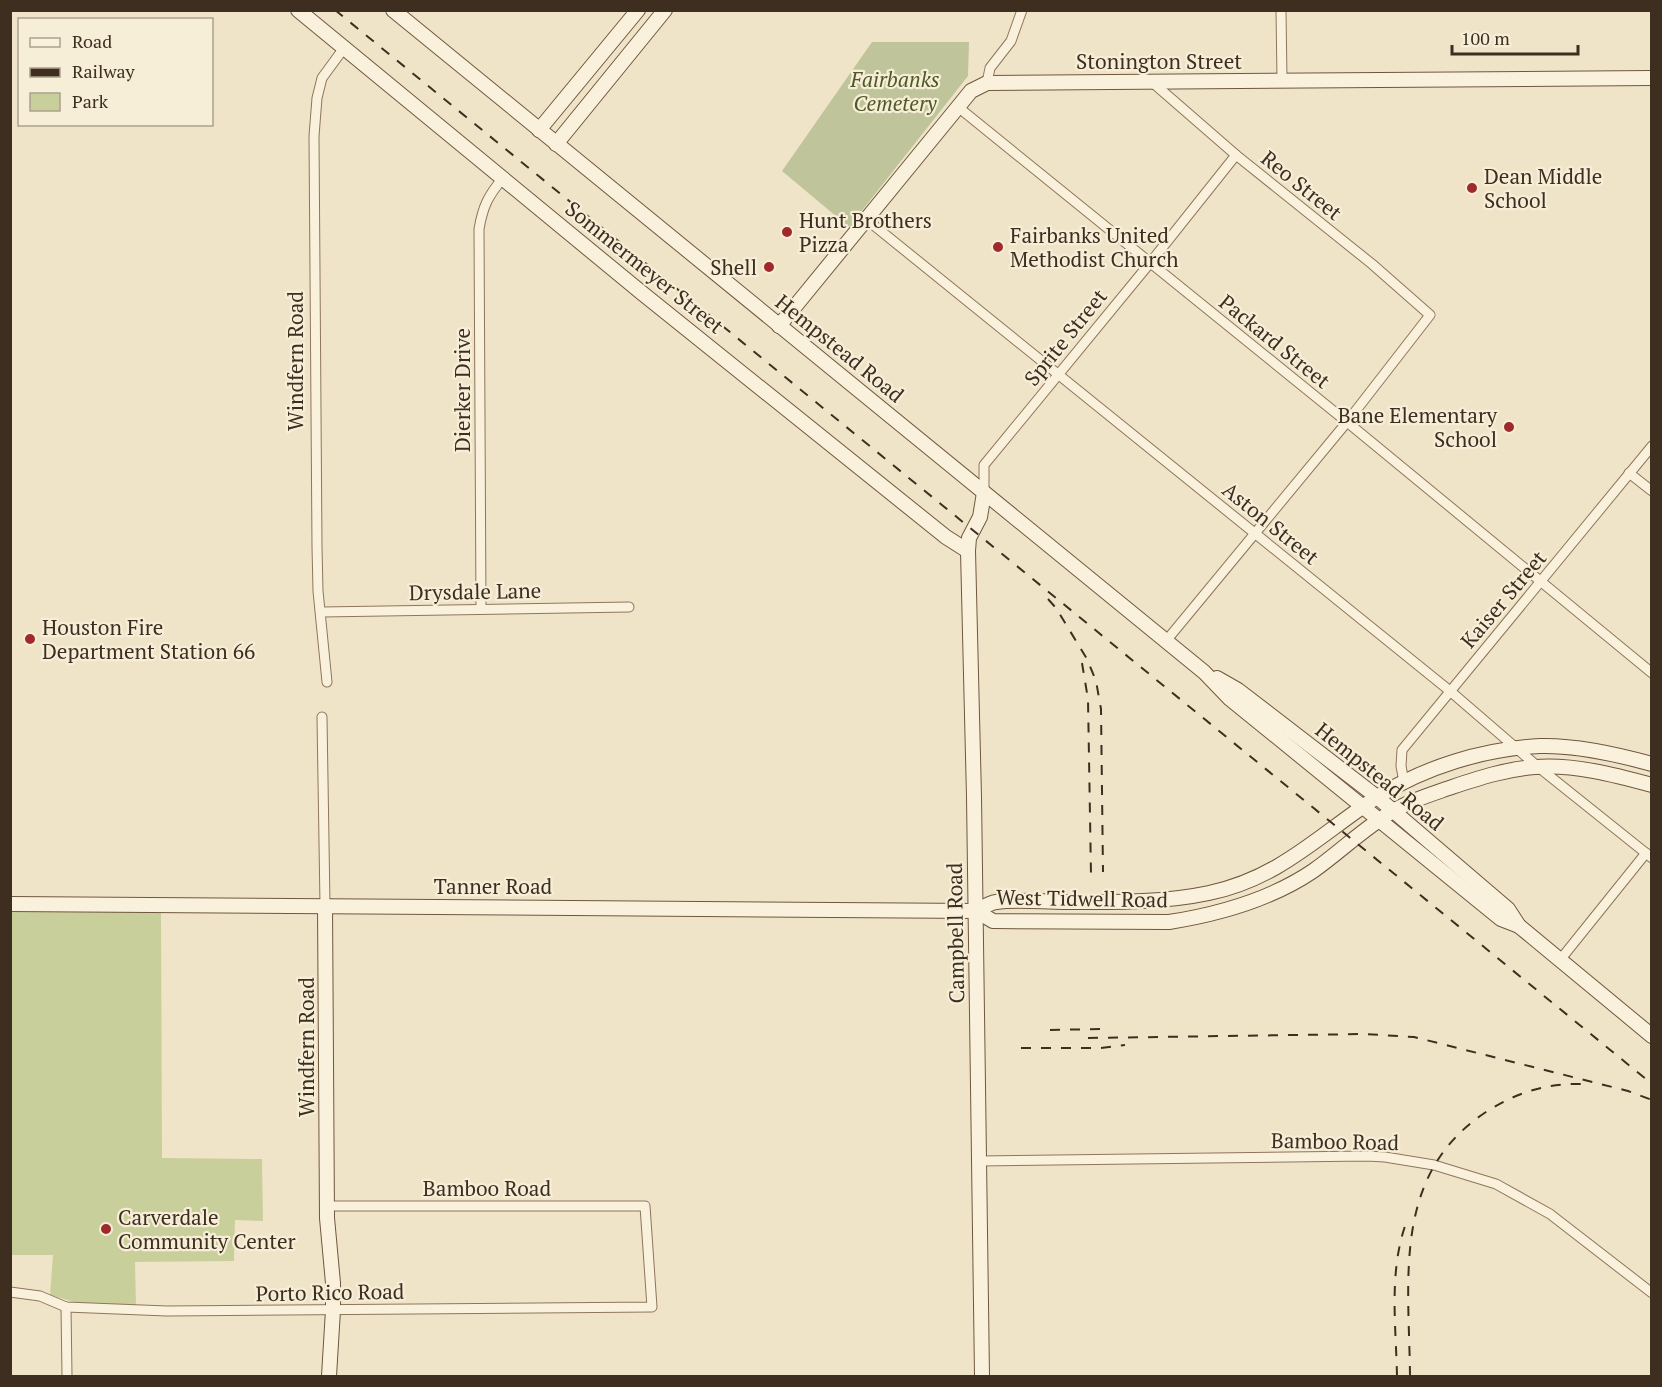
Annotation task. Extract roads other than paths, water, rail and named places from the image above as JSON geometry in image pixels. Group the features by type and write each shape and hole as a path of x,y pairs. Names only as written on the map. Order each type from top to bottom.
{"main road":[{"name":"Sommermeyer Street","path":"298,10 651,300 940,532 968,550"},
{"name":"Hempstead Road","path":"393,10 1204,672 1238,690 1267,720 1380,820 1473,887 1508,909 1519,926 1652,1036"},
{"path":"539,130 638,10"},
{"path":"556,144 665,10"},
{"name":"Stonington Street","path":"987,82 1652,78"},
{"path":"779,326 971,91 987,82"},
{"name":"Campbell Road","path":"982,1377 968,550 969,538 981,517 984,493"},
{"name":"Hempstead Road","path":"1267,720 1377,797 1473,887"},
{"name":"West Tidwell Road","path":"975,911 995,902 1111,902 1183,898 1243,885 1278,868 1377,797 1404,782 1481,753 1541,746 1574,748 1648,763"},
{"path":"1646,783 1648,763"},
{"name":"West Tidwell Road","path":"975,911 993,921 1169,922 1223,911 1253,902 1315,870 1393,811 1420,798 1487,775 1537,766 1580,769 1646,783"},
{"path":"1111,902 1112,922"},
{"name":"Tanner Road","path":"10,904 975,911"},
{"name":"Windfern Road","path":"325,905 328,1239 333,1283 329,1377"}],"street":[{"path":"987,82 990,68 1011,41 1022,10"},
{"path":"1281,10 1281,80"},
{"name":"Windfern Road","path":"327,682 322,612 318,591 314,136 317,98 322,78 344,48"},
{"name":"Reo Street","path":"1152,82 1236,155 1367,260 1430,315 1347,422"},
{"name":"Packard Street","path":"958,107 1652,673"},
{"name":"Sprite Street","path":"984,493 984,465 1236,155"},
{"name":"Dierker Drive","path":"481,609 479,229 482,209 503,178"},
{"name":"Aston Street","path":"866,219 1450,691 1516,749 1649,856"},
{"path":"1166,641 1347,422"},
{"name":"Kaiser Street","path":"1404,782 1401,766 1402,750 1652,446"},
{"path":"1629,473 1652,491"},
{"name":"Drysdale Lane","path":"322,612 629,607"},
{"name":"Windfern Road","path":"322,717 325,905"},
{"path":"1560,960 1649,856"},
{"name":"Bamboo Road","path":"979,1161 1367,1156 1434,1165 1496,1184 1550,1214 1652,1293"},
{"name":"Bamboo Road","path":"328,1206 645,1206 652,1307"},
{"name":"Porto Rico Road","path":"10,1292 40,1296 66,1307 178,1312 652,1307"},
{"path":"66,1307 67,1377"}],"railway":[{"path":"335,10 1652,1084"},
{"path":"1048,599 1056,608 1087,659 1096,681 1101,709 1103,872"},
{"path":"1082,663 1088,699 1091,875"},
{"path":"1050,1030 1102,1029"},
{"path":"1088,1038 1364,1034 1414,1037 1628,1091 1652,1100"},
{"path":"1021,1048 1101,1048 1125,1045"},
{"path":"1410,1376 1408,1302 1412,1230 1420,1197 1434,1166 1456,1137 1497,1105 1544,1087 1581,1084"},
{"path":"1397,1376 1395,1276 1408,1218"}],"place":[{"name":"Dean Middle School","path":"1472,188"},
{"name":"Hunt Brothers Pizza","path":"787,232"},
{"name":"Fairbanks United Methodist Church","path":"998,247"},
{"name":"Shell","path":"769,267"},
{"name":"Bane Elementary School","path":"1509,427"},
{"name":"Houston Fire Department Station 66","path":"30,639"},
{"name":"Carverdale Community Center","path":"106,1229"}],"park label":[{"name":"Fairbanks Cemetery","path":"895,91"}]}
